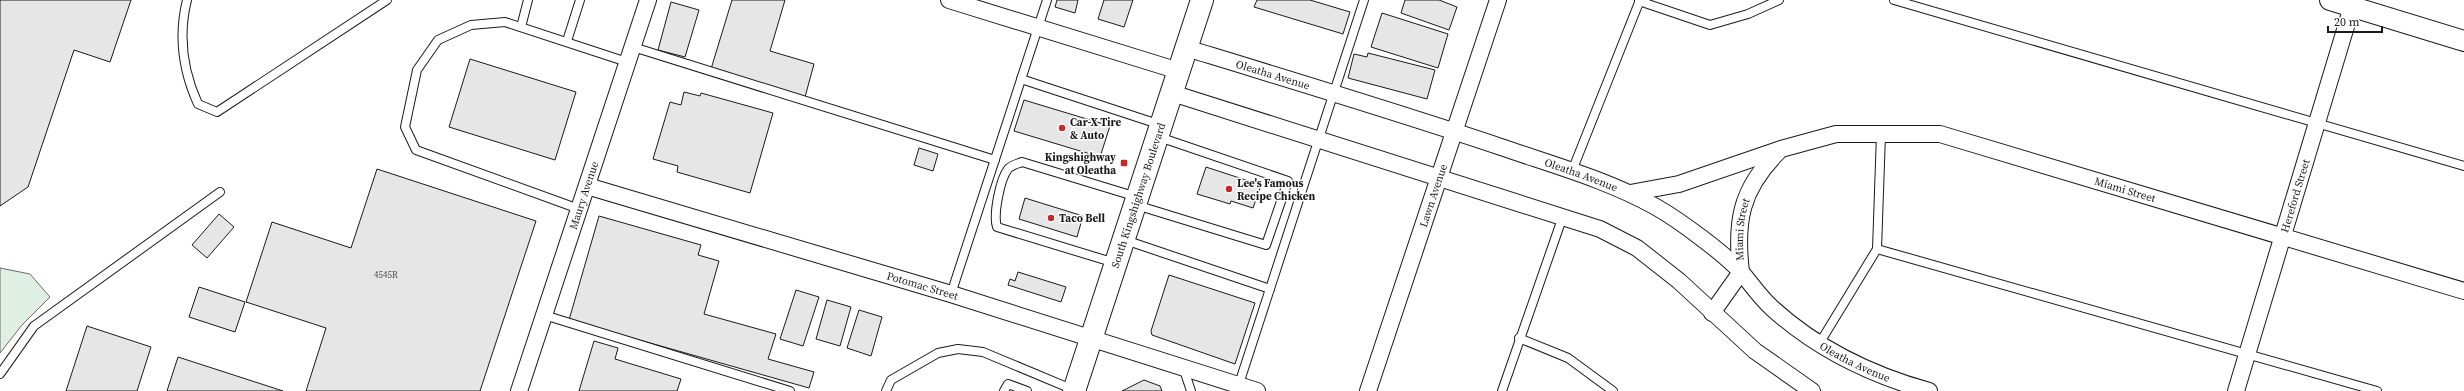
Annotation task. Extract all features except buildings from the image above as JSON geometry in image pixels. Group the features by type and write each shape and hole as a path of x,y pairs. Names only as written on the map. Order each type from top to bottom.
{"main road":[{"name":"South Kingshighway Boulevard","path":"1074,391 1202,0"}],"street":[{"name":"Maury Avenue","path":"519,391 648,0"},
{"path":"949,0 1179,71"},
{"name":"Lawn Avenue","path":"1368,391 1453,131 1498,0"},
{"path":"2330,0 2353,3 2464,41"},
{"name":"Hereford Street","path":"2236,391 2353,3"},
{"name":"Oleatha Avenue","path":"1186,48 1453,131 1572,171 1630,193 1659,208 1693,232 1741,272 1768,305 1819,344 1899,383 1929,391"},
{"path":"1172,93 1319,141 1563,216 1600,229 1637,248 1679,281 1755,351 1812,391"},
{"name":"Miami Street","path":"1630,193 1679,184 1781,149 1836,134 1940,134 2464,291"},
{"name":"Miami Street","path":"1712,313 1741,272 1738,241 1742,210 1751,185 1763,167 1781,149"},
{"name":"Potomac Street","path":"587,186 951,294 1183,367 1238,388 1257,391"}],"lane":[{"path":"187,0 181,23 187,80 198,104 217,112 387,0"},
{"path":"521,27 528,0"},
{"path":"567,41 580,0"},
{"path":"951,294 1047,0"},
{"path":"1238,388 1364,0"},
{"path":"1572,171 1639,0 1710,25 1762,3 1779,0"},
{"path":"1894,0 2464,166"},
{"path":"579,209 416,150 405,127 417,70 438,40 471,25 505,22 567,41 627,62"},
{"path":"633,47 995,160"},
{"path":"1021,79 1159,131 1228,161 1288,180 1266,245 1207,227 1022,162 1008,168 995,216 996,227 1116,263"},
{"path":"1819,344 1877,250 1881,134"},
{"path":"0,374 34,326 220,192"},
{"path":"1502,391 1519,338 1563,216"},
{"path":"1124,240 1270,289"},
{"path":"1877,250 2247,353 2377,391"},
{"path":"544,315 790,391"},
{"path":"1519,338 1568,358 1613,391"},
{"path":"886,391 890,380 938,353 958,349 983,352 1074,391"},
{"path":"1183,367 1191,391"},
{"path":"1004,391 1008,384 1027,391"}],"green space":[{"path":"0,268 30,274 50,297 22,325 0,353"}],"place":[{"name":"Car-X Tire & Auto","path":"1062,128"},
{"name":"Kingshighway at Oleatha","path":"1124,163"},
{"name":"Lee's Famous Recipe Chicken","path":"1229,189"},
{"name":"Taco Bell","path":"1051,218"}]}
